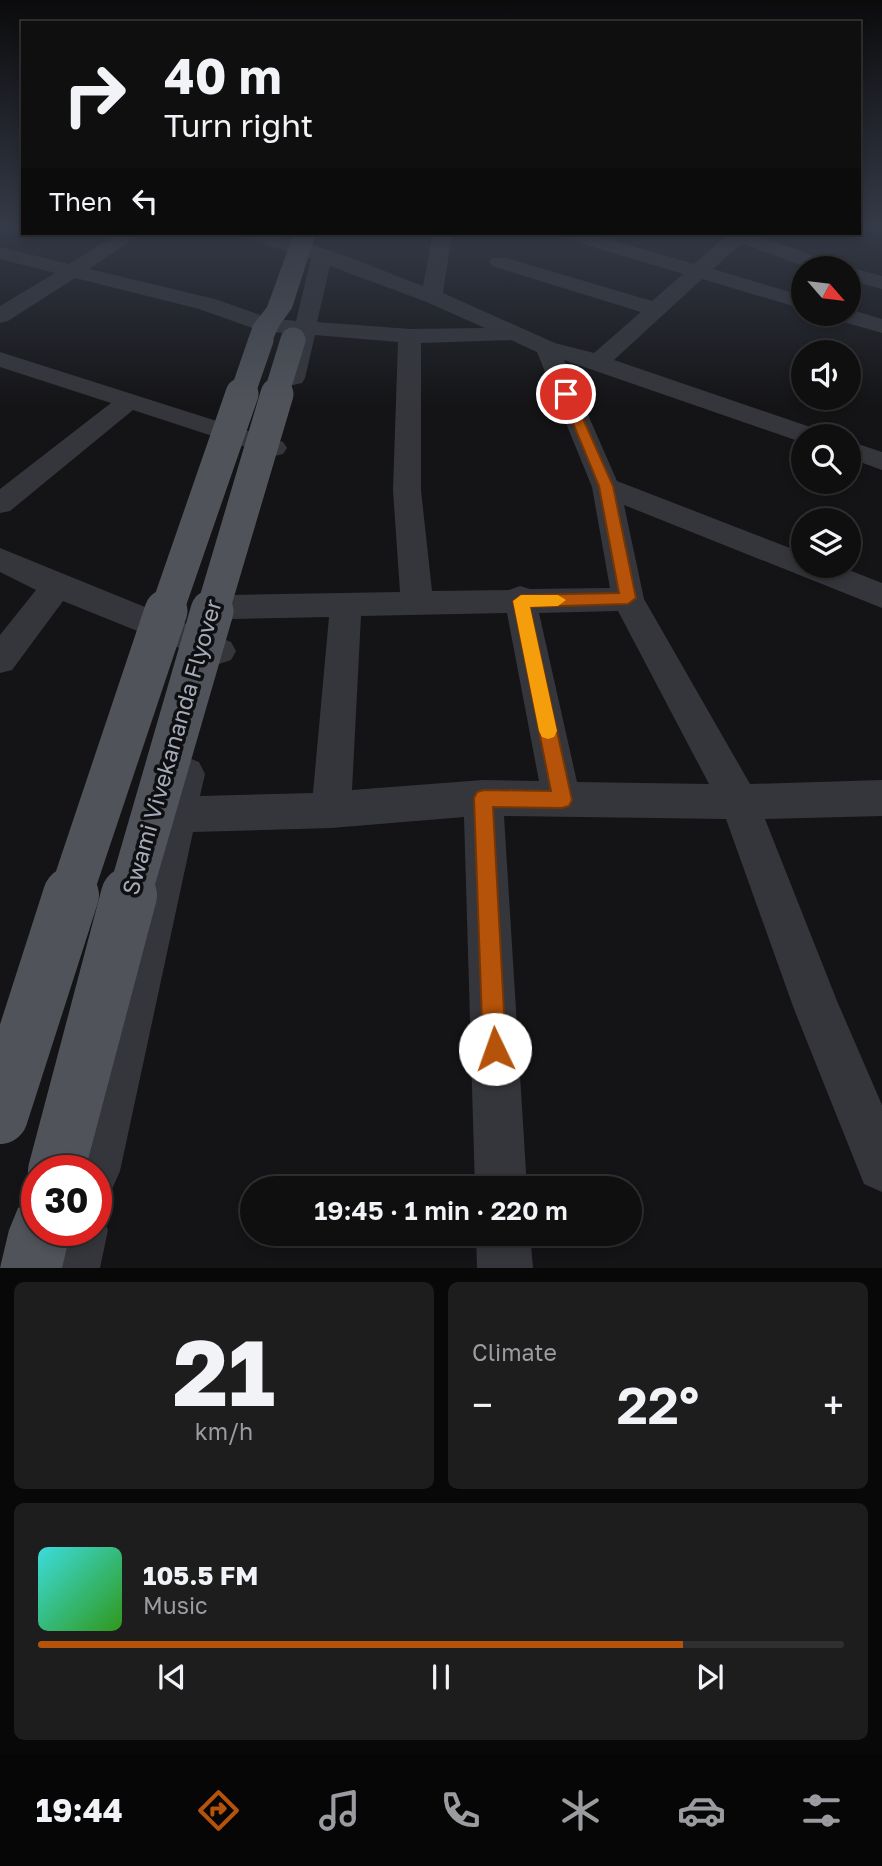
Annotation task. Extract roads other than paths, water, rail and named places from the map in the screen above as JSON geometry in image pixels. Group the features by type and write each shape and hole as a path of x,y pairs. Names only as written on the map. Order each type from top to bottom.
{"main road":[{"name":"Swami Vivekananda Flyover","path":"0,1116 115,758 284,328"},
{"name":"Swami Vivekananda Flyover","path":"60,1155 284,328"},
{"path":"30,1268 36,1246"}],"street":[{"path":"0,316 45,287"},
{"path":"141,287 208,304 284,328 410,336 517,335"},
{"path":"98,1155 175,815 274,448 284,328 296,287"},
{"path":"411,287 547,348 598,362 791,429"},
{"path":"432,296 434,287"},
{"path":"583,287 655,309"},
{"path":"598,362 680,287"},
{"path":"749,287 791,299"},
{"path":"861,320 882,326"},
{"path":"410,336 407,490 417,603"},
{"path":"547,348 606,486 628,598 738,802 817,1009 882,1166"},
{"path":"0,359 274,448"},
{"path":"0,504 129,401"},
{"path":"861,453 882,461"},
{"path":"606,486 791,560"},
{"path":"0,559 57,586 219,651"},
{"path":"835,578 880,597"},
{"path":"0,660 57,586"},
{"path":"231,607 628,598"},
{"path":"520,599 562,800"},
{"path":"331,810 346,604"},
{"path":"175,815 331,810 484,798 738,802 882,799"},
{"path":"484,798 500,1176"},
{"path":"72,1268 77,1246"},
{"path":"504,1246 505,1268"}]}
